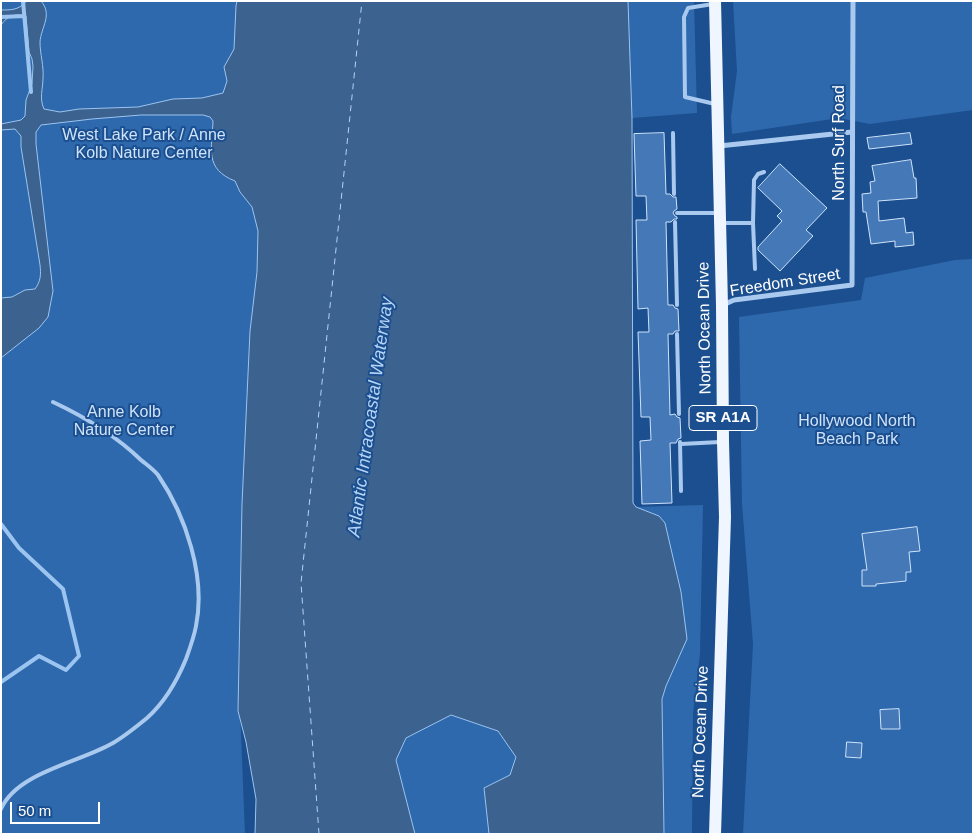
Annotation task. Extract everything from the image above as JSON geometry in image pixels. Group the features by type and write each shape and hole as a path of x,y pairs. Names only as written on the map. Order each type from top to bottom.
{"main road":[{"name":"North Ocean Drive","path":"715,3 722,306 724,517 715,834"}],"street":[{"name":"North Surf Road","path":"852,285 853,1"},
{"path":"718,146 852,132"},
{"name":"Freedom Street","path":"722,306 734,300 852,285"}],"lane":[{"path":"715,3 688,8 684,17 685,97 717,105"},
{"path":"673,133 674,194"},
{"path":"755,269 754,180 758,174 764,172"},
{"path":"677,213 753,223"},
{"path":"675,222 677,305"},
{"path":"677,334 679,414"},
{"path":"1,809 14,790 27,780 113,744 148,717 165,698 180,674 196,627 199,602 197,575 192,551 181,517 157,474 126,445 99,426 53,402"},
{"path":"681,491 680,443 722,442"}],"green space":[{"name":"West Lake Park / Anne Kolb Nature Center","path":"1,1 276,1 292,116 244,469 240,575 239,683 245,834 1,834"},
{"path":"628,1 694,1 697,113 632,118"},
{"path":"733,1 973,1 973,110 870,124 839,118 732,134 731,117 737,71"},
{"name":"Hollywood North Beach Park","path":"973,259 973,834 743,834 753,644 742,504 739,317 861,300 865,278 955,260"},
{"path":"703,505 700,654 693,713 692,834 664,834 662,699 666,686 636,507"},
{"path":"451,715 498,731 516,757 510,775 484,788 489,834 415,834 396,760 406,738"}],"water":[{"name":"Atlantic Intracoastal Waterway","path":"25,1 41,1 46,11 40,42 43,74 42,101 44,109 60,112 79,109 138,107 173,99 202,98 223,93 227,81 224,67 234,49 237,1 628,1 632,118 633,503 636,507 659,516 665,523 681,592 687,639 662,699 664,834 489,834 484,788 510,775 516,757 498,731 451,715 406,738 396,760 415,834 255,834 256,799 246,742 238,711 242,504 250,331 257,272 258,231 252,207 240,192 235,181 225,176 214,164 211,149 213,121 210,117 203,115 141,115 41,125 36,132 36,144 53,291 48,317 39,328 1,358 1,298 12,297 25,290 35,289 40,274 21,147 21,136 15,129 1,130 1,124 21,120 25,116 26,100 32,84 33,66 29,52 26,16 12,16 1,25 1,10 17,8 25,3"}],"building":[{"path":"664,133 666,194 676,197 677,209 673,213 677,219 666,222 668,305 673,305 678,309 679,331 668,334 670,415 675,414 680,418 681,438 676,443 670,443 672,503 642,504 640,441 651,440 650,417 641,417 638,332 649,332 648,308 638,309 636,220 647,220 646,196 636,196 634,134"},
{"path":"910,133 912,144 869,149 867,138"},
{"path":"911,160 914,178 916,178 917,198 878,201 879,221 904,218 906,233 913,232 914,245 895,247 895,241 871,244 866,212 863,212 862,194 871,193 870,182 875,181 872,166"},
{"path":"780,164 827,208 806,230 813,236 780,271 758,250 758,247 782,221 777,216 782,211 758,188"},
{"path":"917,527 920,551 909,552 911,572 906,572 906,581 876,584 876,586 862,586 862,570 867,570 862,534"},
{"path":"899,709 900,729 881,729 880,710"},
{"path":"847,742 862,743 861,758 846,757"}],"waterway":[{"path":"23,1 31,92"},
{"path":"1,17 24,16"},
{"path":"1,524 19,548 63,589 79,656 66,670 39,656 1,682"}],"ferry route":[{"path":"319,834 301,583 362,1"}],"park label":[{"name":"Anne Kolb Nature Center","path":"124,422"}]}
